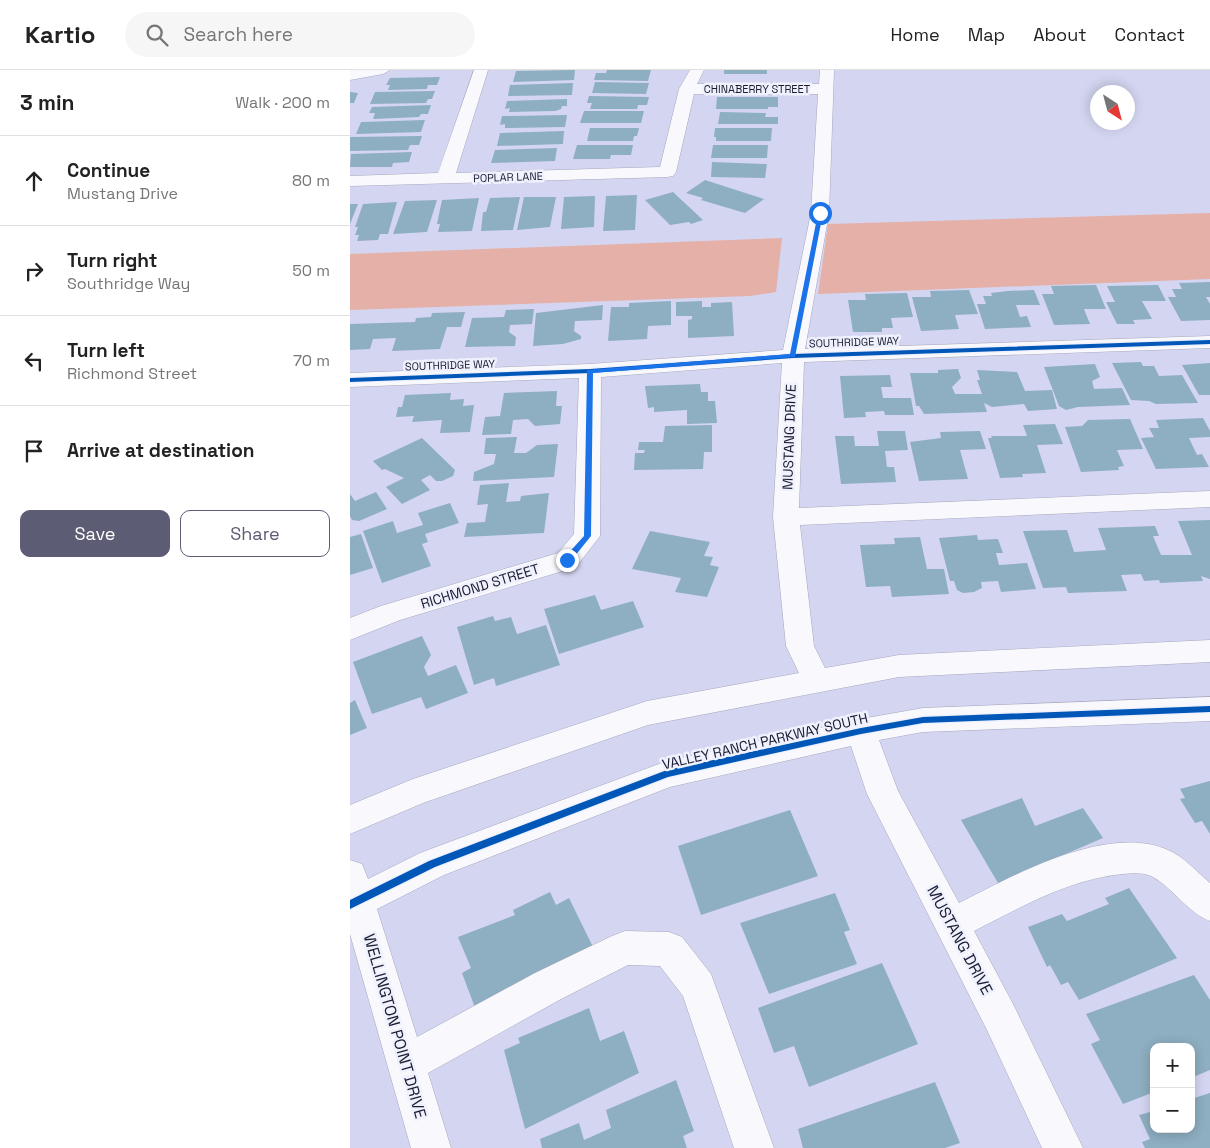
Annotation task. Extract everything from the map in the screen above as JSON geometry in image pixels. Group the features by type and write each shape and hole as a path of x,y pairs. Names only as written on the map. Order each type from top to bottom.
{"street":[{"path":"350,74 383,70"},
{"path":"445,179 481,70"},
{"path":"687,90 697,70"},
{"name":"CHINABERRY STREET","path":"687,90 827,79"},
{"name":"MUSTANG DRIVE","path":"817,681 800,646 786,517 793,356 820,213 827,79"},
{"name":"POPLAR LANE","path":"350,181 667,172 687,90"},
{"name":"SOUTHRIDGE WAY","path":"350,380 590,371 793,356 1210,342"},
{"name":"RICHMOND STREET","path":"350,629 391,613 567,560 587,536 590,371"},
{"path":"786,517 1210,499"},
{"path":"350,820 413,793 647,712 899,666 1210,651"},
{"name":"VALLEY RANCH PARKWAY SOUTH","path":"353,894 667,774 861,731 923,720 1210,709"},
{"name":"MUSTANG DRIVE","path":"861,731 883,794 1000,1017 1063,1148"},
{"path":"952,924 1050,877 1109,858 1158,861 1210,905"},
{"name":"WELLINGTON POINT DRIVE","path":"353,894 430,1148"},
{"path":"406,1064 548,986 626,948 669,949 688,971 698,988 754,1148"}],"shaded area":[{"path":"1210,213 1210,279 818,294 828,224"},
{"path":"782,238 776,292 750,296 350,310 350,254"}],"building":[{"path":"575,70 574,80 513,82 516,71"},
{"path":"607,70 651,70 648,81 594,80 596,73 606,73"},
{"path":"724,70 767,70 767,74 724,74"},
{"path":"440,77 437,85 428,85 427,89 388,90 390,85 386,85 390,78"},
{"path":"595,82 649,83 646,94 592,93"},
{"path":"573,83 572,95 508,96 510,85"},
{"path":"435,91 432,99 428,99 426,103 370,104 375,92"},
{"path":"350,92 358,93 354,103 350,103"},
{"path":"589,96 649,97 647,105 638,105 637,109 590,109 592,103 587,103"},
{"path":"717,97 778,97 778,107 768,107 768,109 716,109"},
{"path":"567,99 567,106 562,106 561,109 555,111 509,112 510,108 505,109 507,101"},
{"path":"431,105 428,114 421,114 419,117 373,119 375,113 369,113 372,107"},
{"path":"584,111 644,111 641,123 580,123"},
{"path":"720,112 766,113 765,117 778,117 778,124 718,124"},
{"path":"567,115 565,127 505,128 505,124 500,125 502,116"},
{"path":"425,120 421,132 356,134 361,122"},
{"path":"590,128 639,128 637,136 634,136 633,141 587,141"},
{"path":"715,128 772,128 771,141 716,141 716,137 714,137"},
{"path":"564,131 563,144 497,146 500,133"},
{"path":"422,136 419,145 410,145 408,150 350,151 350,137"},
{"path":"577,145 633,145 631,155 611,155 610,159 573,159"},
{"path":"713,145 768,145 767,158 711,158"},
{"path":"557,148 555,161 491,163 495,150"},
{"path":"412,152 409,162 393,163 392,167 350,167 351,154"},
{"path":"712,162 767,164 765,178 711,177"},
{"path":"705,180 764,199 745,213 701,200 703,198 686,193"},
{"path":"673,192 703,220 691,224 689,222 670,225 645,200"},
{"path":"637,195 635,230 603,231 606,196"},
{"path":"595,196 594,227 561,229 564,197"},
{"path":"520,197 513,230 481,231 483,212 486,212 490,198"},
{"path":"524,197 556,197 550,227 517,230"},
{"path":"479,198 472,231 438,232 440,224 437,224 442,200"},
{"path":"437,200 427,232 393,234 405,201"},
{"path":"397,202 388,234 380,234 378,240 357,241 359,235 355,235 358,227 355,227 363,204"},
{"path":"350,204 358,204 350,224"},
{"path":"1210,282 1210,297 1206,297 1210,304 1210,320 1181,321 1168,297 1176,297 1172,289 1182,289 1179,283"},
{"path":"1096,285 1106,309 1084,309 1090,324 1054,325 1042,294 1054,294 1051,286"},
{"path":"1158,285 1166,301 1142,301 1152,319 1133,320 1135,324 1117,324 1106,302 1115,302 1107,286"},
{"path":"969,290 978,314 955,315 959,329 921,331 912,297 931,297 930,291"},
{"path":"1034,290 1040,305 1016,305 1020,317 1027,316 1031,327 985,329 977,304 986,304 983,296 992,296 991,293 1008,291"},
{"path":"907,293 913,317 891,318 893,328 882,328 882,332 853,332 848,300 866,300 865,294"},
{"path":"671,301 671,325 648,326 647,339 608,341 611,307 629,307 629,303"},
{"path":"702,301 702,307 711,307 711,303 732,302 734,336 688,338 688,320 692,319 692,316 676,316 676,302"},
{"path":"603,305 602,320 575,321 574,331 581,336 581,339 563,344 533,346 536,313"},
{"path":"534,309 532,324 510,325 509,332 516,337 515,346 465,347 472,318 504,317 506,310"},
{"path":"465,312 461,327 447,327 440,349 392,351 396,338 373,339 370,349 350,350 350,324 415,322 416,318 431,317 432,313"},
{"path":"1141,362 1143,366 1154,366 1159,376 1182,375 1198,403 1156,404 1149,401 1131,400 1112,363"},
{"path":"1210,363 1210,395 1199,395 1182,365"},
{"path":"1095,364 1100,377 1092,381 1094,389 1122,388 1130,405 1078,407 1066,410 1059,406 1044,367"},
{"path":"958,369 961,378 952,387 955,394 982,394 977,380 980,380 977,370 1017,372 1025,391 1052,390 1057,409 1028,411 1024,404 992,407 984,403 987,412 924,414 919,406 916,406 910,373 938,373 938,370"},
{"path":"890,375 892,387 881,387 883,398 911,398 914,415 885,415 884,411 865,412 866,417 844,418 840,376"},
{"path":"700,384 701,392 708,392 708,401 715,401 717,423 687,424 687,410 654,412 654,407 648,408 645,386"},
{"path":"557,391 556,406 562,406 560,424 535,426 528,419 513,420 511,434 482,435 485,417 500,416 504,393"},
{"path":"451,393 450,400 464,399 463,406 474,405 470,432 440,433 442,420 412,422 414,416 396,417 398,407 402,407 405,395"},
{"path":"1203,418 1210,431 1210,437 1189,438 1197,455 1202,454 1209,467 1156,469 1141,438 1154,437 1149,428 1159,428 1156,420"},
{"path":"1130,419 1143,449 1117,450 1124,466 1118,467 1119,470 1081,472 1065,427 1082,426 1088,420"},
{"path":"1055,424 1063,444 1037,445 1046,473 1022,474 1023,477 1000,478 988,438 992,438 991,436 1027,436 1023,425"},
{"path":"712,425 712,452 704,452 703,469 634,470 635,453 644,453 645,450 638,450 639,442 663,442 665,426"},
{"path":"877,431 905,431 908,450 885,451 887,467 894,467 896,482 841,484 835,436 854,436 855,446 879,446"},
{"path":"980,431 986,449 960,450 968,479 919,481 910,442 941,438 940,432"},
{"path":"517,437 514,453 526,453 537,445 558,444 554,477 473,481 474,472 494,464 496,454 484,454 486,438"},
{"path":"422,438 455,470 453,476 442,481 436,481 430,475 421,480 430,490 402,504 386,487 404,478 385,469 382,470 373,461"},
{"path":"509,483 506,502 520,501 521,496 549,493 544,533 464,537 467,523 485,522 488,504 477,505 480,485"},
{"path":"376,492 387,509 359,521 352,520 350,516 350,494 355,501"},
{"path":"450,503 459,523 425,534 428,542 422,544 431,566 382,583 363,531 393,521 397,533 423,525 418,513"},
{"path":"1210,520 1210,579 1201,576 1203,581 1160,583 1159,580 1144,581 1141,574 1121,575 1127,591 1068,593 1066,587 1043,588 1023,531 1067,530 1074,552 1106,550 1098,528 1155,526 1159,536 1153,536 1161,555 1192,555 1178,521"},
{"path":"650,531 710,542 704,556 713,557 710,565 719,567 707,597 675,592 681,578 632,569"},
{"path":"361,534 373,568 350,575 350,537"},
{"path":"977,535 978,540 998,539 1003,553 996,553 999,565 1027,563 1036,589 1001,592 998,581 981,582 982,588 974,592 963,593 957,590 954,581 950,581 939,538"},
{"path":"920,537 927,569 944,569 949,594 892,597 890,586 866,587 860,545 895,544 894,538"},
{"path":"595,595 601,610 633,601 644,627 559,654 544,609"},
{"path":"493,616 495,621 511,617 517,634 546,625 560,665 496,686 494,678 474,685 457,627"},
{"path":"422,636 431,655 424,667 428,676 456,665 468,693 426,709 421,697 372,714 353,662"},
{"path":"355,700 367,728 350,735 350,703"},
{"path":"1210,781 1210,834 1202,821 1195,823 1180,799 1185,798 1180,789"},
{"path":"1022,798 1035,826 1083,808 1103,838 998,883 961,820"},
{"path":"790,810 818,876 701,915 678,846"},
{"path":"1129,888 1177,958 1079,1000 1068,982 1061,985 1050,965 1047,967 1028,927 1062,914 1067,921 1109,904 1105,898"},
{"path":"550,892 556,905 569,898 594,949 477,1013 462,973 471,968 458,937 515,915 513,910"},
{"path":"835,893 850,930 844,932 857,964 769,994 740,923"},
{"path":"882,963 918,1044 809,1087 794,1046 774,1053 758,1008"},
{"path":"1194,975 1210,1000 1210,1070 1195,1076 1195,1043 1150,1043 1150,1094 1123,1104 1091,1044 1100,1040 1086,1014"},
{"path":"589,1008 600,1041 624,1031 639,1073 525,1129 504,1050 520,1043 518,1038"},
{"path":"676,1080 694,1131 683,1136 687,1148 542,1148 540,1139 579,1123 584,1140 611,1128 606,1110"},
{"path":"935,1082 960,1143 945,1148 803,1148 798,1129"},
{"path":"1210,1093 1210,1148 1145,1148 1142,1142 1150,1139 1139,1115 1150,1112 1150,1133 1195,1133 1195,1098"}],"cycle path":[{"path":"350,380 590,371 793,356 1210,342"},
{"path":"350,905 432,864 667,774 861,731 923,720 1210,709"}],"route":[{"path":"567,560 587,536 590,371 793,356 820,213"}]}
